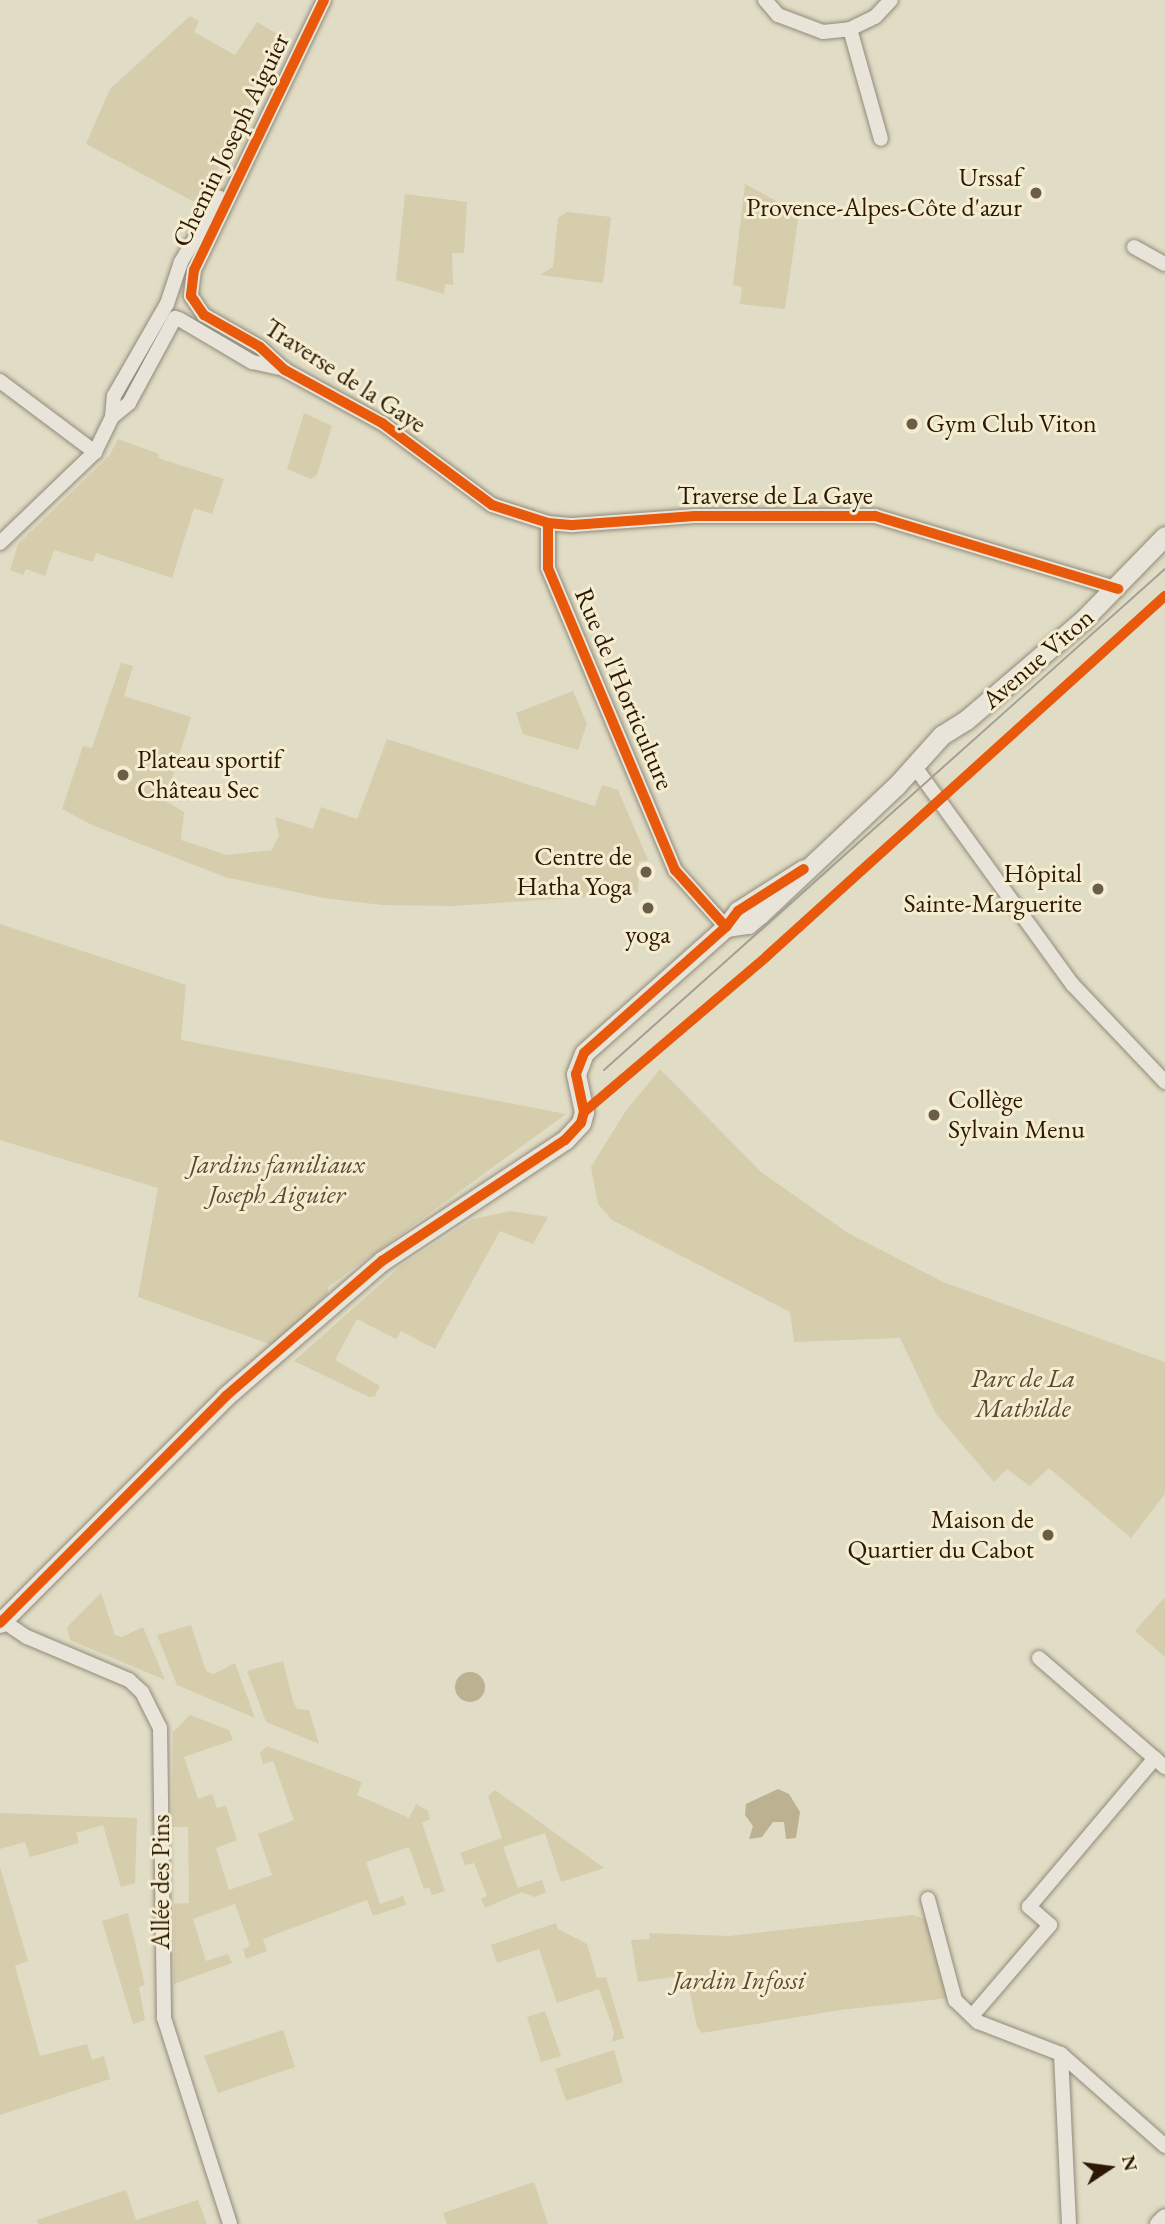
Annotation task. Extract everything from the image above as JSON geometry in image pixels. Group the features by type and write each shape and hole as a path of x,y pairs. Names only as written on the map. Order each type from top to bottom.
{"street":[{"name":"Chemin Joseph Aiguier","path":"0,543 95,452 113,417 129,403 177,318 193,312 194,270 257,132 324,0"},
{"path":"765,0 778,15 800,26 823,32 850,29 875,17 891,0"},
{"path":"850,29 881,139"},
{"name":"Chemin Joseph Aiguier","path":"113,417 114,396 169,301 181,262 257,132"},
{"path":"1134,247 1165,264"},
{"path":"177,318 169,301 184,292 192,299"},
{"name":"Traverse de la Gaye","path":"192,299 204,315 260,347 285,370 382,423 492,505 548,523"},
{"name":"Traverse de la Gaye","path":"177,318 252,362 285,370"},
{"path":"0,381 95,452"},
{"name":"Traverse de La Gaye","path":"548,523 573,525 695,516 875,516 1118,589"},
{"name":"Rue de l'Horticulture","path":"548,523 548,568 675,870 726,927"},
{"name":"Avenue Viton","path":"726,927 748,924 915,767 959,734 966,720 1118,589 1165,536"},
{"path":"915,767 1073,985 1165,1082"},
{"path":"1,1622 226,1396 382,1261 565,1140 581,1123 584,1112 576,1074 584,1053 726,927"},
{"name":"Allée des Pins","path":"1,1622 27,1637 129,1680 142,1692 160,1728 164,2018 229,2224"},
{"path":"972,2016 1050,1925 1029,1907 1160,1763 1039,1658"},
{"path":"928,1899 955,2000 972,2016 1061,2054 1165,2146"},
{"path":"1061,2054 1069,2224"},
{"path":"1160,2224 1165,2218"}],"green space":[{"path":"190,16 199,21 194,32 235,55 257,22 284,38 200,205 86,144 110,89"},
{"path":"745,184 799,213 785,309 740,304 742,287 733,285"},
{"path":"405,194 467,202 464,253 452,253 453,285 445,284 444,294 396,280"},
{"path":"567,212 611,217 603,283 540,275 553,267 558,218"},
{"path":"304,413 332,426 317,475 311,479 287,469"},
{"path":"118,439 159,454 158,458 224,479 212,514 194,508 172,578 96,553 93,562 54,550 45,576 26,569 23,575 10,570 18,544 109,456"},
{"path":"121,663 133,666 124,696 191,717 165,801 184,812 181,840 227,855 272,850 279,836 275,817 313,829 321,807 357,819 387,739 595,806 602,785 618,790 648,860 639,862 638,893 453,906 382,905 324,898 225,877 92,825 62,809 83,746 92,748"},
{"path":"573,691 587,724 578,750 523,734 516,713"},
{"name":"Jardins familiaux Joseph Aiguier","path":"0,924 186,985 181,1040 566,1114 328,1287 328,1293 275,1346 138,1297 158,1188 0,1140"},
{"name":"Parc de La Mathilde","path":"660,1069 761,1172 848,1233 943,1282 1165,1362 1165,1494 1131,1538 1049,1468 1030,1486 1007,1469 994,1482 936,1414 900,1338 794,1342 790,1312 612,1220 598,1204 591,1167 625,1112"},
{"path":"511,1211 548,1217 533,1244 500,1231 435,1349 401,1331 396,1339 357,1319 335,1360 380,1386 375,1396 369,1397 294,1361 402,1265 473,1219"},
{"path":"101,1593 115,1635 122,1637 143,1627 165,1680 70,1640 67,1627"},
{"path":"1165,1597 1165,1657 1135,1631"},
{"path":"191,1625 206,1671 214,1674 235,1663 255,1718 177,1685 157,1635"},
{"path":"283,1661 293,1701 297,1709 309,1710 319,1744 266,1722 247,1671"},
{"path":"190,1715 229,1730 233,1740 184,1757 198,1799 212,1794 217,1808 226,1806 237,1840 216,1848 229,1890 272,1875 258,1834 294,1820 273,1761 263,1764 260,1753 267,1746 362,1782 357,1795 409,1818 416,1804 428,1811 430,1819 422,1823 445,1891 432,1895 429,1887 424,1889 409,1847 366,1862 380,1904 403,1896 406,1905 373,1916 367,1900 263,1939 267,1951 246,1959 243,1949 250,1946 235,1904 193,1919 206,1961 228,1954 232,1963 174,1984 174,1904 189,1903 188,1827 172,1827 173,1732"},
{"path":"495,1790 604,1868 561,1882 545,1833 503,1847 518,1888 542,1880 546,1892 534,1897 522,1892 485,1908 481,1899 487,1896 474,1863 465,1865 460,1853 502,1838 488,1796"},
{"path":"0,1813 137,1818 135,1883 121,1887 103,1825 76,1833 79,1843 30,1857 25,1842 0,1849"},
{"path":"0,1867 28,1961 15,1966 40,2056 87,2044 92,2060 104,2056 110,2079 0,2115"},
{"path":"128,1913 145,1985 139,1987 145,2020 133,2024 102,1921"},
{"name":"Jardin Infossi","path":"913,1915 926,1919 950,1998 840,2010 702,2033 697,2027 688,1983 673,1977 638,1982 631,1940 650,1939 649,1933 730,1936"},
{"path":"556,1923 558,1929 587,1944 597,1978 606,1977 624,2038 612,2042 614,2032 599,1989 557,2003 539,1949 497,1963 491,1945"},
{"path":"545,2011 561,2056 541,2062 527,2017"},
{"path":"283,2030 295,2067 218,2093 204,2056"},
{"path":"614,2050 623,2082 566,2101 555,2069"},
{"path":"534,2182 548,2224 447,2224 443,2213"},
{"path":"126,2190 136,2220 198,2200 207,2224 38,2224 37,2220"}],"shaded area":[{"path":"470,1672 481,1676 485,1687 481,1698 470,1702 459,1698 455,1687 459,1676"},
{"path":"778,1789 789,1794 800,1812 796,1838 786,1839 784,1822 773,1822 762,1837 749,1839 753,1826 745,1815 746,1804"}],"tram line":[{"path":"604,1070 1165,569"}],"cycle path":[{"path":"324,0 194,270 191,296 204,315 260,347 285,370 382,423 492,505 548,523 573,525 695,516 875,516 1118,589"},
{"path":"548,523 548,568 675,870 726,927"},
{"path":"584,1112 767,956 1165,596"},
{"path":"0,1623 226,1396 382,1261 565,1140 581,1123 584,1112 576,1074 584,1053 726,927 738,911 804,869"}],"place":[{"name":"Urssaf Provence-Alpes-Côte d'azur","path":"1036,193"},
{"name":"Gym Club Viton","path":"912,424"},
{"name":"Plateau sportif Château Sec","path":"123,775"},
{"name":"Centre de Hatha Yoga","path":"646,872"},
{"name":"Hôpital Sainte-Marguerite","path":"1098,889"},
{"name":"yoga","path":"648,908"},
{"name":"Collège Sylvain Menu","path":"934,1115"},
{"name":"Maison de Quartier du Cabot","path":"1048,1535"}]}
